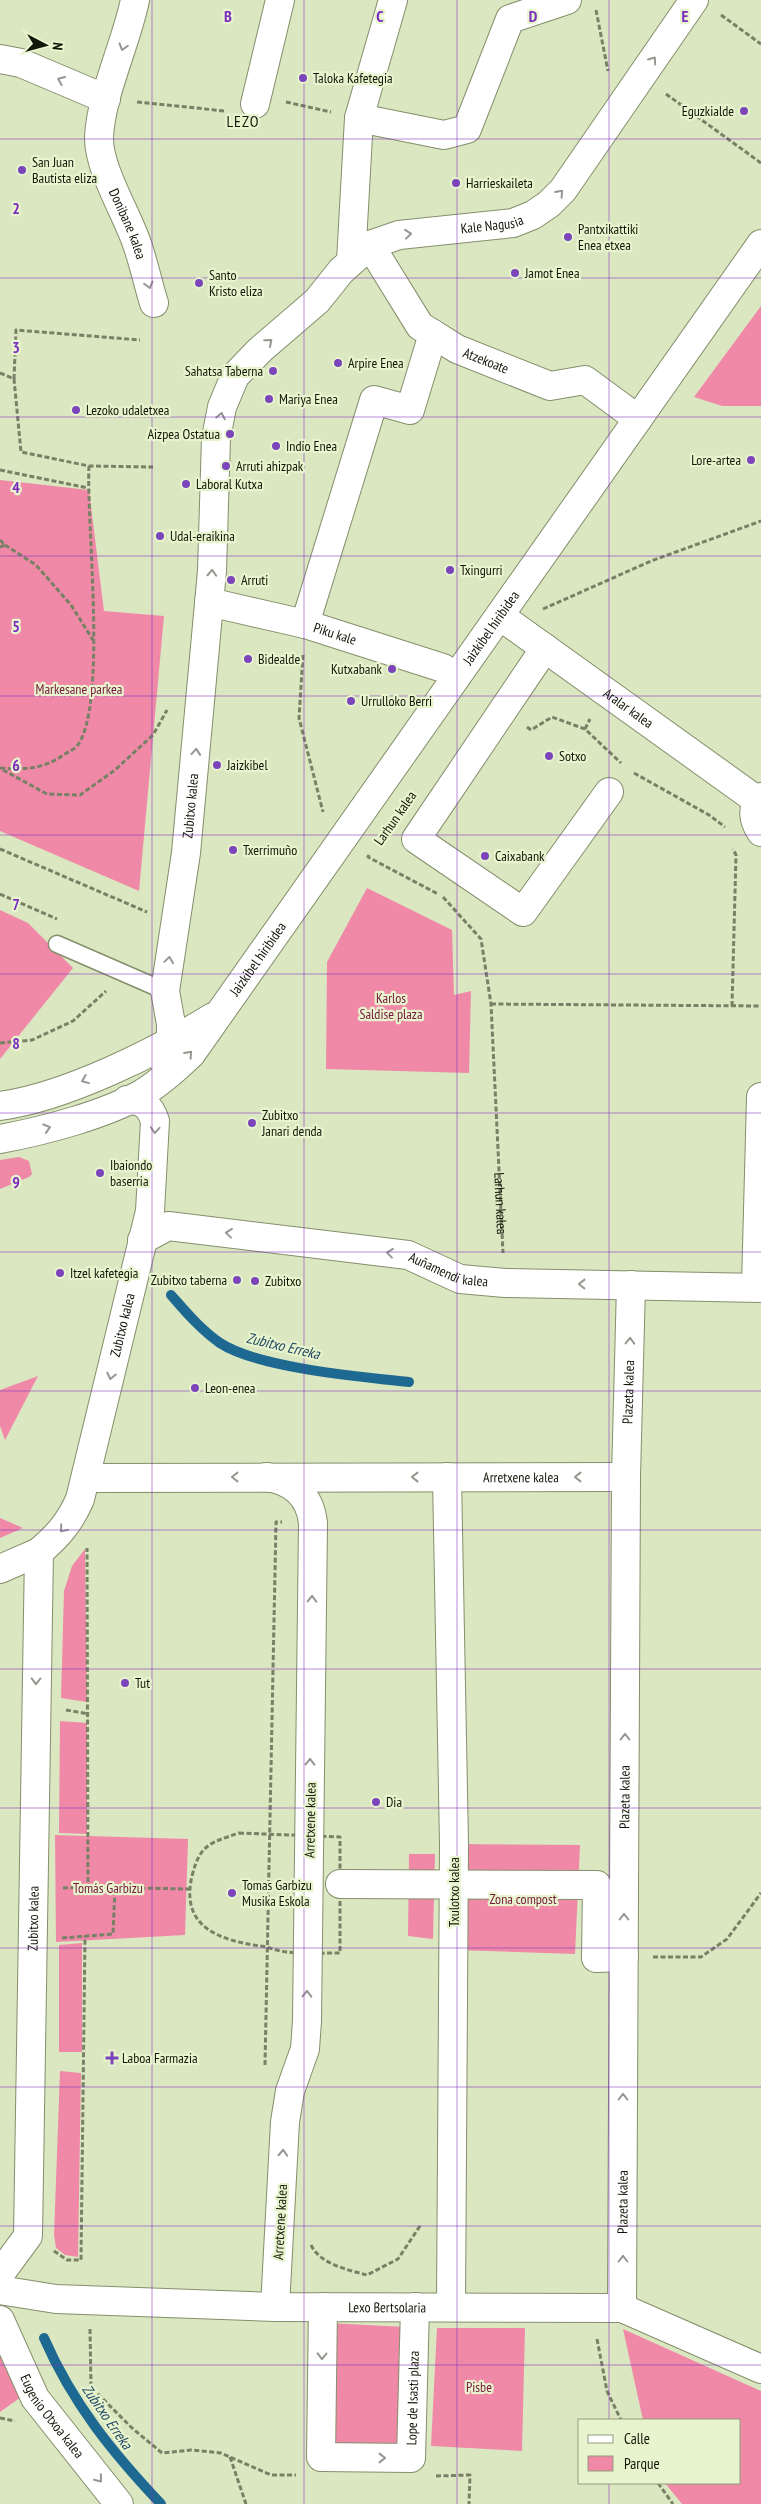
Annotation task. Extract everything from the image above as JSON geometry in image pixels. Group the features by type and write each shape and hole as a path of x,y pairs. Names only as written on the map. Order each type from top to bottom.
{"street":[{"name":"Donibane kalea","path":"135,0 124,46 106,99 99,139 104,160 138,244 154,303"},
{"path":"255,104 280,0"},
{"path":"361,253 359,118 392,0"},
{"path":"359,118 444,135 467,129 510,19 566,0"},
{"name":"Kale Nagusia","path":"361,253 399,235 513,223 533,215 549,204 563,190 641,76 705,6"},
{"path":"0,59 21,63 106,99"},
{"name":"Jaizkibel hiribidea","path":"0,1138 30,1133 120,1103 142,1093 168,1075 191,1054 456,678 505,619 638,419 761,244"},
{"name":"Atzekoate","path":"361,253 420,326 457,349 550,386 586,380 638,419"},
{"name":"Zubitxo kalea","path":"120,1103 131,1086 155,1071 165,1058 171,1041 171,1024 156,987 175,924 186,853 209,602 216,438 222,407 235,376 260,350 317,301 361,253"},
{"path":"305,624 374,400 410,410 433,334"},
{"name":"Piku kale","path":"209,602 305,624 443,668 456,678"},
{"name":"Aralar kalea","path":"505,619 759,798"},
{"path":"545,648 416,840 522,912 609,792"},
{"path":"759,798 754,817 761,832"},
{"name":"Jaizkibel hiribidea","path":"0,1106 29,1101 88,1080 171,1041 221,1012"},
{"path":"759,1287 761,1097"},
{"name":"Zubitxo kalea","path":"0,1569 39,1552 58,1536 71,1520 87,1478 150,1211 155,1121 152,1111 146,1104 137,1100 120,1103"},
{"name":"Auñamendi kalea","path":"142,1240 168,1226 408,1255 460,1279 505,1283 759,1287"},
{"name":"Plazeta kalea","path":"622,2308 626,1477 631,1285"},
{"name":"Arretxene kalea","path":"266,1477 292,1484 302,1493 310,1507 313,1523 306,2049 290,2091 285,2122 275,2307"},
{"name":"Txulotxo kalea","path":"447,1477 454,1883 451,2307"},
{"name":"Arretxene kalea","path":"87,1478 626,1477"},
{"name":"Zubitxo kalea","path":"0,2274 28,2236 39,1552"},
{"path":"340,1884 598,1885 596,1958 624,1957"},
{"name":"Lexo Bertsolaria","path":"0,2290 56,2299 275,2307 622,2308 761,2369"},
{"path":"321,2457 323,2307"},
{"name":"Lope de Isasti plaza","path":"321,2457 411,2458 415,2307"},
{"name":"Eugenio Otxoa kalea","path":"0,2320 35,2398 119,2504"}],"lane":[{"path":"57,944 156,987"}],"path":[{"path":"594,0 616,113"},
{"path":"705,6 761,44"},
{"path":"641,76 761,163"},
{"path":"106,99 235,112 269,98 359,118"},
{"path":"140,340 16,330 14,379 21,452 89,466 153,467"},
{"path":"0,373 14,379"},
{"path":"0,768 28,770 52,763 77,746 90,714 94,641 88,488 89,466"},
{"path":"0,470 88,488"},
{"path":"505,619 650,561 761,521"},
{"path":"0,540 36,565 71,605 94,641"},
{"path":"0,547 5,545"},
{"path":"305,624 298,718 328,829 343,838"},
{"path":"0,768 47,794 80,795 115,770 153,735 169,707"},
{"path":"504,710 531,730 552,717 585,729 627,769 709,815 726,828"},
{"path":"732,846 736,855 732,1006"},
{"path":"0,848 175,924"},
{"name":"Larhun kalea","path":"374,848 368,856 443,896 481,939 491,1004 505,1283"},
{"path":"0,1044 32,1040 73,1021 108,989 156,987"},
{"path":"491,1004 761,1006"},
{"path":"87,1538 88,1887"},
{"path":"58,1709 89,1714"},
{"path":"263,1946 240,1944 218,1936 202,1926 191,1908 189,1889 200,1852 212,1842 239,1834 265,1835"},
{"path":"56,1888 189,1889"},
{"path":"56,1939 113,1934 115,1888"},
{"path":"624,1957 701,1957 727,1939 761,1893"},
{"path":"52,2249 67,2260 81,2260 85,1936"},
{"path":"306,2236 315,2254 344,2270 367,2275 398,2259 422,2224 423,2218"},
{"path":"590,2307 607,2391 621,2419"},
{"path":"90,2325 91,2387 132,2428 162,2452 191,2450 221,2453 270,2475 321,2476 321,2457"},
{"path":"230,2456 246,2504"},
{"path":"659,2484 672,2504"}],"green space":[{"path":"761,306 761,406 722,406 694,397"},
{"name":"Markesane parkea","path":"0,480 89,490 104,611 164,616 139,891 0,831"},
{"name":"Karlos Saldise plaza","path":"367,888 452,930 454,995 471,991 469,1073 326,1069 327,962"},
{"path":"0,910 28,923 73,968 0,1059"},
{"path":"19,1157 29,1161 32,1174 0,1189 0,1160"},
{"path":"38,1376 5,1440 0,1426 0,1390"},
{"path":"0,1518 23,1528 0,1538"},
{"path":"85,1549 87,1702 61,1698 64,1591 72,1566"},
{"path":"60,1721 87,1723 87,1834 59,1833"},
{"name":"Tomás Garbizu","path":"55,1835 188,1839 185,1935 56,1942"},
{"name":"Zona compost","path":"454,1844 580,1845 575,1954 453,1950"},
{"path":"409,1854 435,1854 433,1939 408,1936"},
{"path":"82,1943 82,2052 59,2052 59,1945"},
{"path":"60,2071 81,2073 78,2257 65,2255 56,2248 54,2235"},
{"path":"328,2323 406,2327 405,2451 327,2451"},
{"name":"Pisbe","path":"437,2328 525,2328 522,2451 431,2446"},
{"path":"623,2329 761,2391 761,2504 682,2504 666,2484 741,2484 741,2419 643,2419"},
{"path":"0,2349 21,2397 0,2412"}],"waterway":[{"name":"Zubitxo Erreka","path":"171,1295 206,1332 220,1343 237,1352 259,1359 311,1370 409,1382"},
{"name":"Zubitxo Erreka","path":"44,2338 55,2362 95,2426 126,2465 161,2504"}],"place":[{"name":"Taloka Kafetegia","path":"303,78"},
{"name":"Eguzkialde","path":"744,111"},
{"name":"San Juan Bautista eliza","path":"22,170"},
{"name":"Harrieskaileta","path":"456,183"},
{"name":"Pantxikattiki Enea etxea","path":"568,237"},
{"name":"Jamot Enea","path":"515,273"},
{"name":"Santo Kristo eliza","path":"199,283"},
{"name":"Arpire Enea","path":"338,363"},
{"name":"Sahatsa Taberna","path":"273,371"},
{"name":"Mariya Enea","path":"269,399"},
{"name":"Lezoko udaletxea","path":"76,410"},
{"name":"Aizpea Ostatua","path":"230,434"},
{"name":"Indio Enea","path":"276,446"},
{"name":"Lore-artea","path":"751,460"},
{"name":"Arruti ahizpak","path":"226,466"},
{"name":"Laboral Kutxa","path":"186,484"},
{"name":"Udal-eraikina","path":"160,536"},
{"name":"Txingurri","path":"450,570"},
{"name":"Arruti","path":"231,580"},
{"name":"Bidealde","path":"248,659"},
{"name":"Kutxabank","path":"392,669"},
{"name":"Urrulloko Berri","path":"351,701"},
{"name":"Sotxo","path":"549,756"},
{"name":"Jaizkibel","path":"217,765"},
{"name":"Txerrimuño","path":"233,850"},
{"name":"Caixabank","path":"485,856"},
{"name":"Zubitxo Janari denda","path":"252,1123"},
{"name":"Ibaiondo baserria","path":"100,1173"},
{"name":"Itzel kafetegia","path":"60,1273"},
{"name":"Zubitxo taberna","path":"237,1280"},
{"name":"Zubitxo","path":"255,1281"},
{"name":"Leon-enea","path":"195,1388"},
{"name":"Tut","path":"125,1683"},
{"name":"Dia","path":"376,1802"},
{"name":"Tomas Garbizu Musika Eskola","path":"232,1893"},
{"name":"Laboa Farmazia","path":"112,2058"}],"district":[{"name":"LEZO","path":"243,121"}]}
